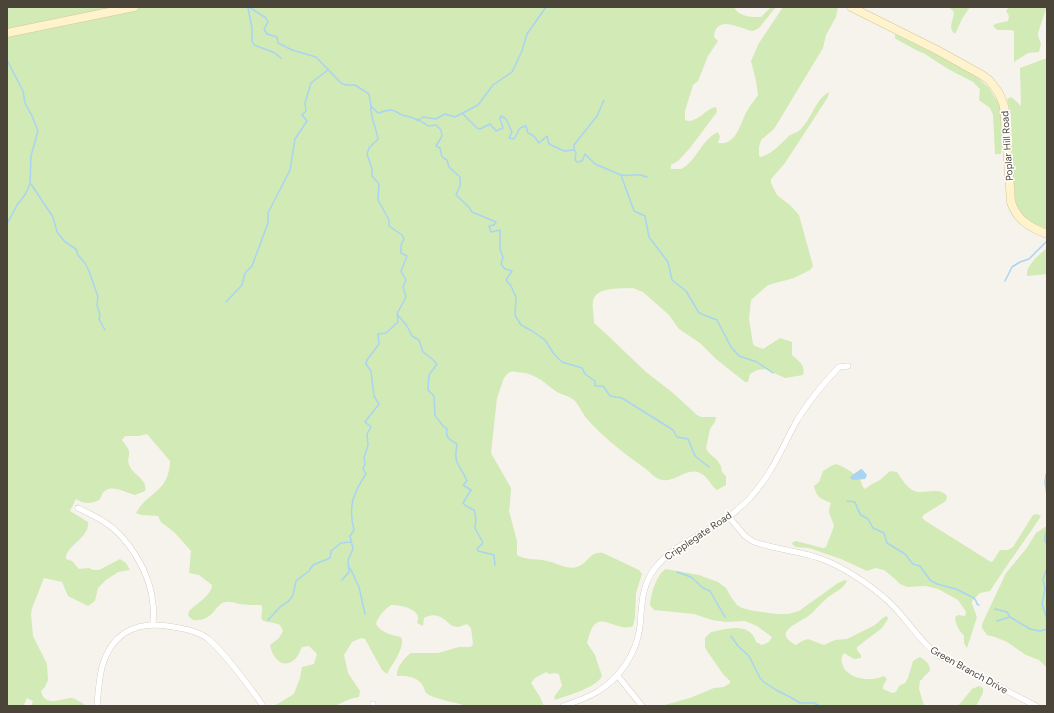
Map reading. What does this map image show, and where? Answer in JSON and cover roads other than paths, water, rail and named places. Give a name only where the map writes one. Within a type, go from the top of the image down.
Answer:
[{"type":"street","points":[[7,33],[134,7]]},
{"type":"street","name":"Poplar Hill Road","points":[[851,7],[937,50],[978,72],[989,80],[999,93],[1004,106],[1011,202],[1013,209],[1025,224],[1032,229],[1047,234]]},
{"type":"street","name":"Cripplegate Road","points":[[564,706],[597,692],[616,675],[628,661],[636,642],[640,626],[642,596],[654,570],[676,548],[729,517],[750,498],[778,458],[795,424],[812,398],[838,367],[848,366]]},
{"type":"street","points":[[78,508],[102,520],[117,532],[135,554],[144,572],[151,592],[153,624]]},
{"type":"street","name":"Green Branch Drive","points":[[729,517],[745,536],[754,542],[819,558],[847,571],[886,599],[900,613],[923,643],[936,654],[1036,706]]},
{"type":"street","points":[[97,706],[102,668],[110,648],[127,632],[141,626],[153,624],[194,631],[208,638],[228,660],[263,706]]},
{"type":"street","points":[[616,675],[642,706]]},
{"type":"water","points":[[861,469],[867,475],[865,479],[853,480],[850,478],[851,476]]},
{"type":"waterway","points":[[249,7],[266,18],[268,22],[264,29],[267,34],[277,37],[278,43],[292,50],[316,57],[341,83],[346,85],[355,85],[369,94],[371,106],[378,113],[392,110],[402,115],[420,120],[428,126],[436,125],[441,130],[442,136],[436,146],[440,148],[442,157],[447,160],[449,167],[460,177],[460,186],[456,195],[472,212],[496,222],[494,225],[489,226],[491,232],[500,230],[500,249],[503,257],[501,264],[505,269],[512,271],[506,280],[511,286],[516,297],[515,315],[521,325],[545,340],[554,354],[562,362],[582,368],[585,374],[595,381],[595,386],[603,386],[610,396],[622,398],[673,430],[677,437],[688,439],[695,456],[709,467]]},
{"type":"waterway","points":[[417,121],[423,117],[436,119],[445,114],[455,117],[478,105],[493,85],[512,72],[522,51],[527,34],[546,7]]},
{"type":"waterway","points":[[248,8],[252,28],[252,41],[254,45],[275,53],[281,58]]},
{"type":"waterway","points":[[7,60],[23,91],[25,103],[38,131],[31,156],[30,184],[7,224]]},
{"type":"waterway","points":[[226,302],[242,285],[245,273],[252,266],[268,223],[268,213],[290,170],[295,139],[307,121],[302,115],[306,111],[305,103],[311,83],[328,70]]},
{"type":"waterway","points":[[604,100],[597,116],[574,145],[574,150],[576,152],[575,160],[577,162],[582,161],[585,154],[595,164],[621,175],[639,175],[647,177]]},
{"type":"waterway","points":[[342,580],[349,572],[348,560],[353,549],[350,536],[354,530],[352,522],[353,500],[366,474],[363,469],[365,464],[364,458],[368,445],[367,434],[371,427],[365,422],[379,404],[374,396],[371,371],[366,364],[367,360],[379,344],[378,334],[386,333],[398,322],[397,314],[406,297],[403,287],[406,280],[401,271],[407,256],[401,253],[401,245],[404,239],[402,235],[389,226],[389,220],[378,200],[379,184],[372,176],[372,169],[367,154],[369,148],[378,139],[371,114],[371,106]]},
{"type":"waterway","points":[[463,114],[477,128],[480,129],[490,124],[496,131],[503,128],[500,118],[501,116],[506,119],[512,132],[509,138],[514,139],[520,128],[526,126],[528,133],[534,136],[539,143],[547,136],[549,144],[564,151],[574,150]]},
{"type":"waterway","points":[[621,175],[634,211],[645,216],[649,237],[668,262],[672,280],[686,291],[699,313],[717,320],[731,347],[739,356],[757,362],[773,373]]},
{"type":"waterway","points":[[31,184],[53,217],[57,232],[65,242],[76,249],[78,255],[85,263],[98,297],[97,305],[100,315],[99,319],[105,330]]},
{"type":"waterway","points":[[1005,281],[1012,267],[1029,259],[1047,241]]},
{"type":"waterway","points":[[397,314],[407,326],[412,336],[419,340],[423,352],[437,364],[429,375],[428,390],[434,396],[435,416],[447,429],[447,435],[449,438],[457,444],[457,461],[467,481],[463,485],[471,490],[463,503],[474,510],[476,519],[475,528],[483,543],[477,549],[478,551],[494,555],[495,565]]},
{"type":"waterway","points":[[1046,474],[1045,482],[1047,495]]},
{"type":"waterway","points":[[847,501],[855,502],[861,515],[868,519],[873,528],[884,533],[887,543],[905,554],[913,564],[920,566],[930,580],[937,584],[956,589],[974,598],[979,605]]},
{"type":"waterway","points":[[1047,530],[1045,536],[1047,544]]},
{"type":"waterway","points":[[268,620],[281,606],[289,601],[293,595],[296,581],[309,571],[313,565],[330,558],[331,551],[341,543],[351,542]]},
{"type":"waterway","points":[[350,568],[359,587],[365,614]]},
{"type":"waterway","points":[[1047,568],[1043,579],[1045,589],[1042,604],[1047,619]]},
{"type":"waterway","points":[[677,572],[691,577],[703,588],[710,591],[725,617]]},
{"type":"waterway","points":[[995,609],[1007,612],[1010,617],[1030,629],[1040,631],[1047,629]]},
{"type":"waterway","points":[[997,621],[1010,617]]},
{"type":"waterway","points":[[731,636],[738,646],[749,656],[760,678],[764,682],[800,703],[814,703],[820,706]]}]
